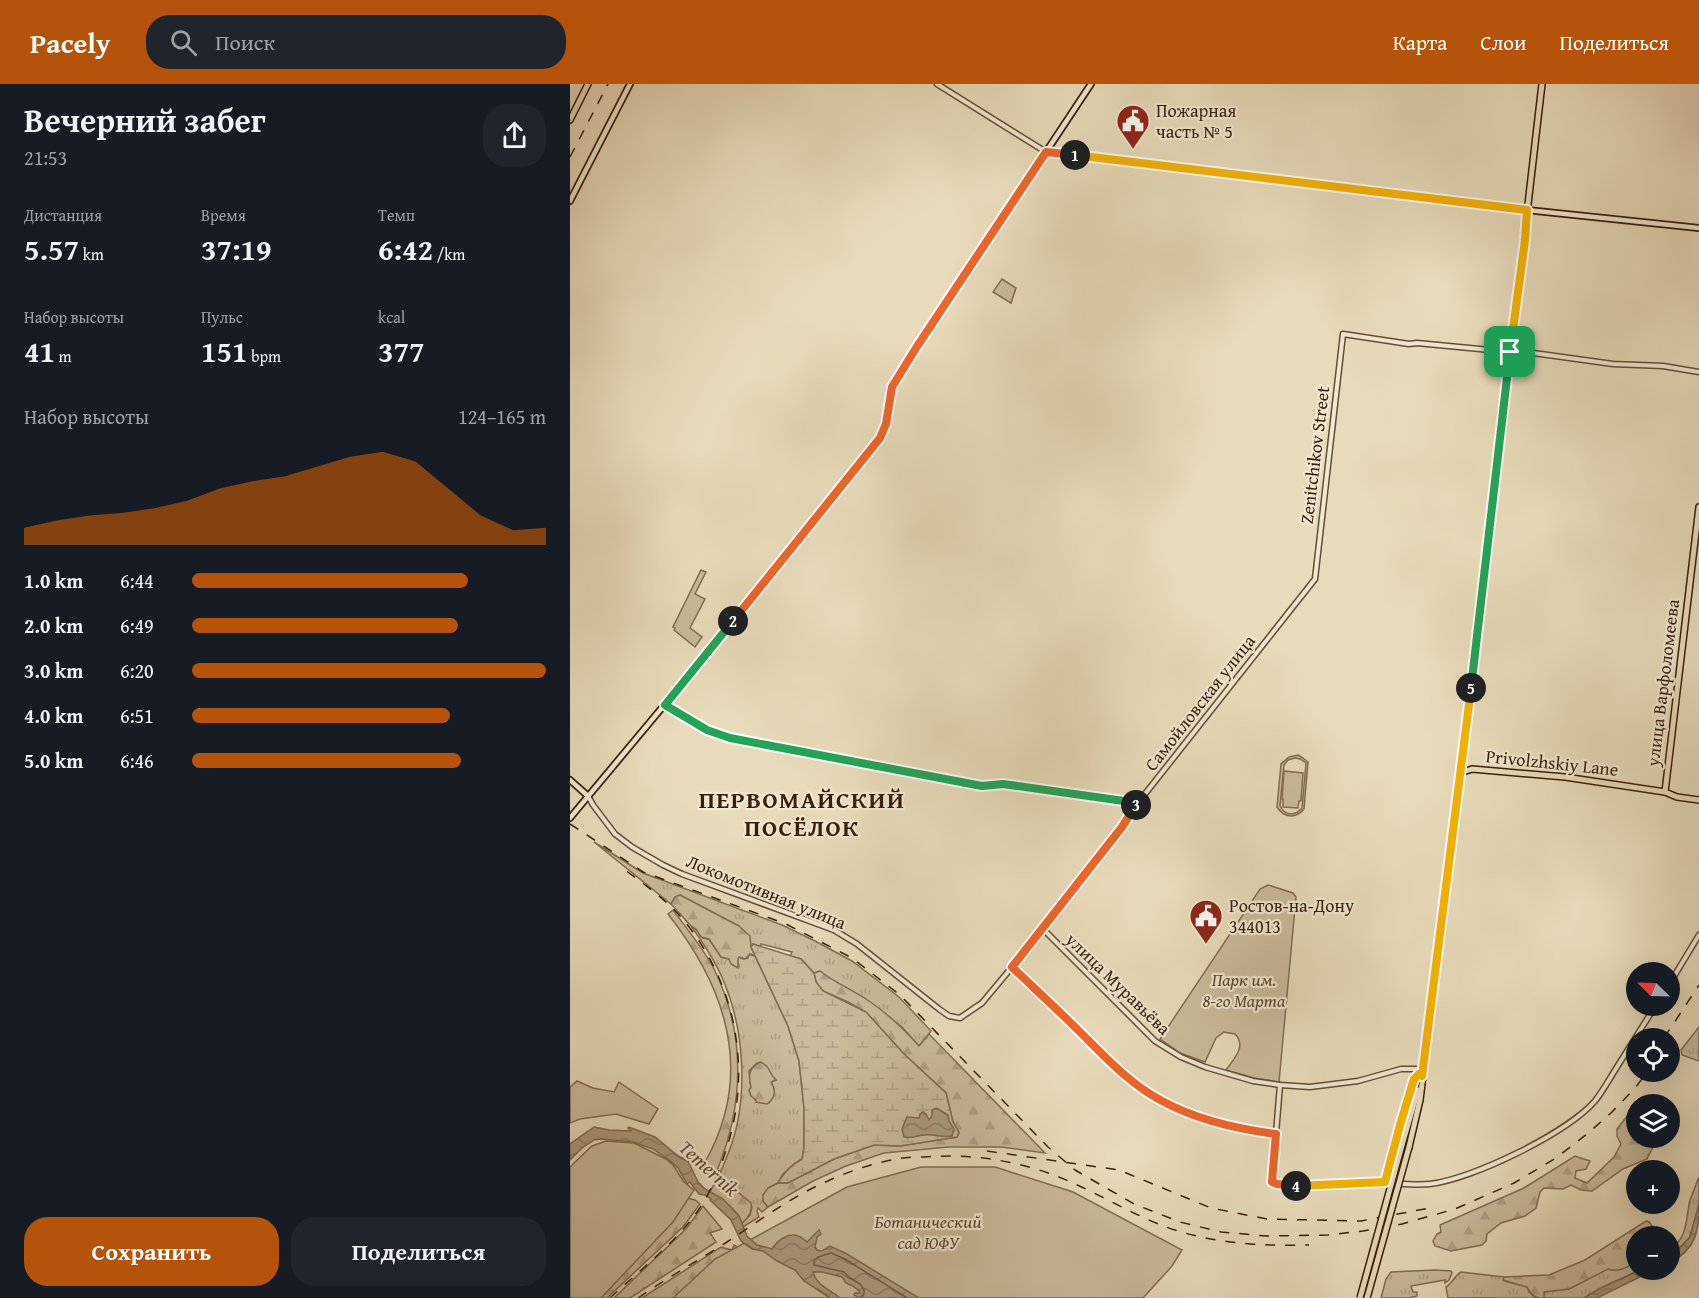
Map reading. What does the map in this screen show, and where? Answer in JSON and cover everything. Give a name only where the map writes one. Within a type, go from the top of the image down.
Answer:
[{"type":"main road","points":[[570,120],[588,84]]},
{"type":"main road","points":[[570,201],[630,84]]},
{"type":"main road","points":[[570,818],[665,705],[880,438],[886,424],[892,387],[921,339],[1091,84]]},
{"type":"main road","points":[[1367,1298],[1423,1073],[1480,620],[1542,84]]},
{"type":"main road","points":[[1527,210],[1699,228]]},
{"type":"main road","name":"улица Варфоломеева","points":[[1665,792],[1699,507]]},
{"type":"main road","name":"Privolzhskiy Lane","points":[[1462,756],[1472,769]]},
{"type":"main road","name":"Privolzhskiy Lane","points":[[1459,776],[1472,769],[1565,777],[1665,792],[1677,797],[1699,800]]},
{"type":"main road","points":[[570,780],[588,796]]},
{"type":"main road","points":[[1360,1298],[1406,1146]]},
{"type":"street","points":[[937,84],[1046,152],[1527,210]]},
{"type":"street","name":"Zenitchikov Street","points":[[1315,579],[1343,334],[1409,344],[1510,352]]},
{"type":"street","points":[[1510,352],[1526,352],[1614,364],[1663,366],[1699,372]]},
{"type":"street","name":"Самойловская улица","points":[[939,1009],[954,1018],[960,1018],[982,1004],[1315,579]]},
{"type":"street","points":[[665,705],[714,733],[779,749],[982,786],[1003,784],[1138,803]]},
{"type":"street","name":"Локомотивная улица","points":[[588,796],[615,834],[632,847],[682,874],[834,930],[857,944],[939,1009]]},
{"type":"street","name":"улица Муравьёва","points":[[1042,928],[1155,1041],[1180,1057],[1205,1067],[1280,1085],[1310,1087],[1358,1081],[1401,1069],[1423,1073]]},
{"type":"street","points":[[1680,966],[1699,935]]},
{"type":"street","points":[[1012,967],[1109,1061],[1141,1088],[1161,1101],[1193,1115],[1252,1131],[1276,1134]]},
{"type":"street","points":[[1280,1085],[1272,1182],[1303,1187],[1385,1182],[1414,1184],[1444,1182],[1506,1159],[1584,1112],[1597,1098],[1649,1016]]},
{"type":"street","points":[[1385,1182],[1414,1079],[1423,1073]]},
{"type":"green space","points":[[1002,279],[1016,288],[1011,303],[993,292]]},
{"type":"green space","points":[[701,570],[706,572],[695,594],[705,599],[690,628],[702,637],[695,647],[673,627]]},
{"type":"green space","points":[[1298,755],[1308,762],[1304,809],[1294,816],[1283,813],[1277,807],[1281,764],[1289,757]],"holes":[[[1300,759],[1306,763],[1302,808],[1290,814],[1280,806],[1284,765],[1288,760]]]},
{"type":"green space","points":[[1284,771],[1303,773],[1301,801],[1299,801],[1298,808],[1283,807]]},
{"type":"green space","points":[[594,842],[643,873],[782,925],[852,961],[899,997],[931,1031],[919,1046],[902,1027],[820,971],[814,973],[801,959],[790,956],[792,952],[761,944],[761,947],[753,944],[751,947],[739,926],[680,895],[675,897],[671,904]]},
{"type":"green space","name":"Парк им. 8-го Марта","points":[[1268,885],[1293,893],[1296,897],[1279,1082],[1226,1070],[1240,1048],[1235,1034],[1224,1032],[1216,1038],[1205,1062],[1180,1053],[1160,1039],[1260,889]]},
{"type":"green space","points":[[680,895],[739,926],[750,936],[755,956],[750,954],[745,959],[739,957],[738,968],[731,964],[729,959],[721,957],[709,939],[701,937],[671,904],[675,897]]},
{"type":"green space","points":[[673,910],[713,967],[732,1018],[738,1070],[736,1096],[732,1122],[716,1173],[704,1164],[720,1131],[728,1098],[731,1066],[727,1034],[719,1003],[706,972],[668,914]]},
{"type":"green space","points":[[691,926],[703,938],[709,939],[721,957],[739,966],[737,959],[739,957],[748,958],[749,954],[755,956],[788,1026],[799,1061],[804,1108],[802,1159],[783,1174],[778,1183],[768,1188],[763,1201],[768,1207],[762,1212],[758,1208],[759,1217],[743,1227],[742,1223],[750,1215],[752,1207],[733,1188],[717,1179],[735,1134],[739,1113],[742,1090],[740,1045],[731,1002],[724,982]],"holes":[[[757,1063],[776,1080],[771,1082],[772,1098],[769,1103],[756,1102],[749,1071]]]},
{"type":"green space","points":[[753,944],[801,959],[814,973],[816,982],[823,991],[866,1012],[904,1054],[946,1093],[953,1122],[959,1132],[957,1137],[900,1146],[874,1145],[834,1159],[788,1183],[778,1183],[788,1169],[802,1159],[804,1108],[799,1061],[788,1026],[751,947]]},
{"type":"green space","points":[[820,971],[876,1006],[896,1022],[919,1046],[929,1034],[1045,1153],[1001,1147],[949,1147],[884,1153],[846,1166],[813,1181],[768,1207],[763,1201],[763,1195],[768,1188],[778,1183],[788,1183],[834,1159],[874,1145],[900,1146],[957,1137],[959,1133],[953,1122],[946,1093],[904,1054],[866,1012],[823,991],[816,982],[814,973]]},
{"type":"green space","points":[[1699,1027],[1699,1061],[1682,1055],[1681,1050]]},
{"type":"green space","points":[[760,1062],[766,1066],[776,1080],[771,1082],[774,1094],[767,1104],[756,1102],[749,1090],[751,1087],[750,1072]]},
{"type":"green space","points":[[577,1081],[593,1088],[614,1092],[619,1082],[658,1109],[649,1124],[616,1114],[580,1119],[570,1123],[570,1087]]},
{"type":"green space","points":[[1626,1118],[1626,1148],[1652,1148],[1647,1159],[1626,1160],[1626,1168],[1592,1191],[1581,1190],[1571,1185],[1563,1189],[1544,1188],[1540,1192],[1536,1208],[1525,1216],[1501,1223],[1487,1234],[1486,1241],[1482,1245],[1451,1251],[1435,1246],[1433,1241],[1441,1232],[1440,1225],[1524,1188],[1575,1156],[1590,1161],[1586,1169],[1576,1171],[1575,1178],[1587,1183],[1614,1157],[1621,1144],[1617,1136],[1617,1129]]},
{"type":"green space","points":[[606,1141],[634,1143],[666,1159],[673,1165],[684,1182],[694,1190],[673,1222],[601,1298],[570,1298],[570,1167],[592,1146]]},
{"type":"green space","name":"Ботанический сад ЮФУ","points":[[921,1167],[995,1167],[1073,1192],[1182,1250],[1172,1266],[1143,1298],[673,1298],[715,1259],[847,1187]]},
{"type":"green space","points":[[1699,1177],[1699,1204],[1690,1237],[1680,1248],[1680,1240],[1690,1200]]},
{"type":"green space","points":[[717,1179],[733,1188],[751,1203],[750,1214],[742,1223],[733,1209],[710,1192]]},
{"type":"green space","points":[[687,1198],[700,1204],[683,1227],[607,1298],[595,1298]]},
{"type":"green space","points":[[703,1206],[722,1229],[710,1233],[716,1242],[630,1298],[614,1298],[686,1229]]},
{"type":"green space","points":[[1646,1221],[1652,1226],[1638,1226]]},
{"type":"green space","points":[[1626,1234],[1626,1267],[1619,1270],[1608,1269],[1569,1289],[1544,1292],[1544,1298],[1534,1296],[1527,1287],[1503,1280],[1504,1277],[1549,1275],[1585,1260]]},
{"type":"green space","points":[[734,1245],[824,1298],[642,1298],[721,1247],[732,1250]]},
{"type":"green space","points":[[1626,1266],[1626,1276],[1584,1298],[1544,1298],[1544,1292],[1569,1289],[1608,1268],[1618,1270]]},
{"type":"green space","points":[[1435,1270],[1452,1273],[1445,1283],[1445,1280],[1411,1286],[1413,1292],[1417,1292],[1417,1296],[1381,1298],[1386,1279],[1391,1272]]},
{"type":"green space","points":[[1461,1272],[1504,1277],[1504,1281],[1527,1287],[1536,1298],[1448,1298],[1446,1287]]},
{"type":"water","points":[[936,1108],[948,1115],[954,1129],[952,1136],[904,1137],[902,1129],[907,1117],[919,1118],[923,1112],[929,1120],[932,1110]]},
{"type":"water","points":[[594,1127],[631,1131],[629,1127],[655,1137],[678,1156],[688,1161],[698,1182],[705,1189],[723,1199],[739,1216],[747,1236],[757,1245],[772,1249],[780,1240],[790,1235],[799,1236],[807,1242],[819,1230],[821,1234],[817,1237],[815,1247],[817,1250],[822,1251],[830,1246],[847,1254],[919,1298],[859,1298],[854,1295],[860,1293],[859,1291],[846,1283],[842,1277],[813,1272],[820,1284],[840,1298],[830,1298],[804,1281],[795,1270],[763,1251],[752,1249],[741,1241],[731,1220],[711,1199],[699,1194],[690,1182],[687,1184],[678,1168],[653,1149],[633,1142],[601,1139],[594,1140],[582,1148],[570,1160],[570,1144]]},
{"type":"water","points":[[1699,1204],[1697,1231],[1691,1245],[1680,1256],[1680,1248],[1690,1237]]},
{"type":"water","points":[[1626,1276],[1626,1280],[1634,1280],[1597,1298],[1584,1298]]},
{"type":"railway","points":[[570,157],[608,84]]},
{"type":"railway","points":[[570,824],[643,872],[786,924],[852,958],[900,995],[1048,1147],[1075,1170],[1134,1204],[1180,1222],[1221,1232],[1266,1236],[1328,1235],[1402,1224],[1455,1209],[1514,1183],[1556,1158],[1611,1113],[1640,1082]]},
{"type":"railway","points":[[610,1298],[667,1247],[702,1205],[726,1150],[734,1120],[738,1089],[738,1058],[734,1027],[715,968],[699,941],[680,916],[659,896],[621,867]]},
{"type":"railway","points":[[1671,1028],[1699,985]]},
{"type":"railway","points":[[987,1151],[1119,1170],[1211,1208],[1267,1219],[1361,1221],[1435,1207]]},
{"type":"railway","points":[[638,1298],[776,1209],[815,1187],[853,1171],[907,1157],[963,1156],[1020,1165],[1057,1176],[1178,1231],[1210,1239],[1243,1243],[1309,1245]]},
{"type":"place","name":"Пожарная часть № 5","points":[[1133,150]]},
{"type":"place","name":"Ростов-на-Дону 344013","points":[[1206,945]]},
{"type":"district","name":"ПЕРВОМАЙСКИЙ ПОСЁЛОК","points":[[802,814]]},
{"type":"route","points":[[1046,152],[1527,210],[1510,352],[1423,1074],[1422,1076],[1419,1074],[1414,1079],[1385,1182],[1303,1187],[1272,1182],[1276,1134],[1218,1123],[1161,1101],[1128,1078],[1109,1061],[1012,967],[1122,827],[1138,803],[1003,784],[982,786],[779,749],[730,738],[707,730],[665,705],[880,438],[886,424],[892,387],[1046,152]]},
{"type":"water label","name":"Temernik","points":[[709,1168]]}]
